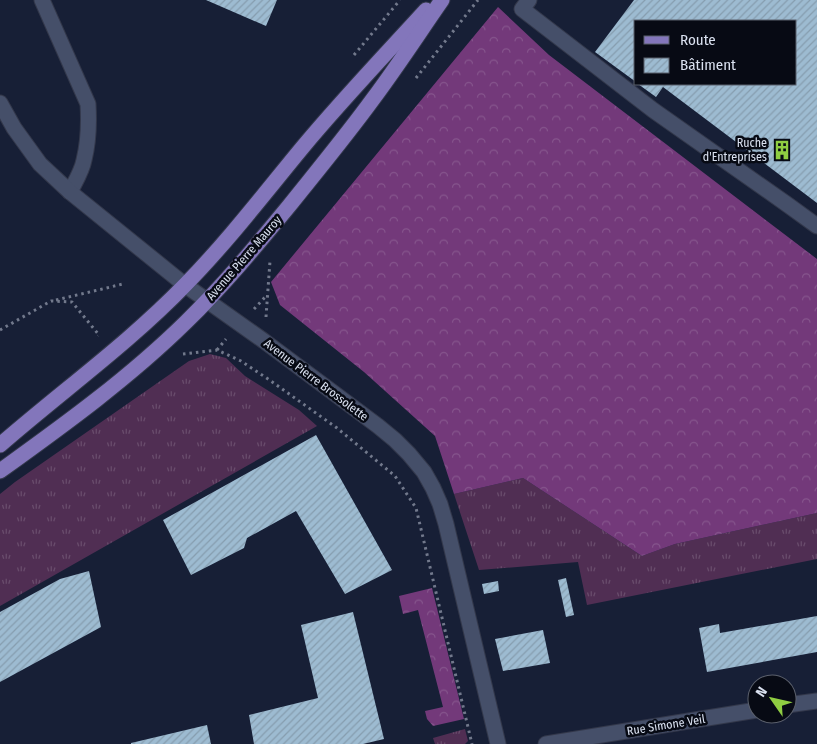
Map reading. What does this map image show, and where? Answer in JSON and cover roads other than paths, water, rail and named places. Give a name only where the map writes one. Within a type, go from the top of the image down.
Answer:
[{"type":"main road","name":"Avenue Pierre Mauroy","points":[[0,445],[136,332],[186,285],[219,249],[302,147],[435,0]]},
{"type":"main road","name":"Avenue Pierre Mauroy","points":[[0,471],[130,372],[207,301],[257,246],[340,143],[374,98],[442,0]]},
{"type":"street","points":[[42,0],[88,104],[89,117],[84,160],[70,192]]},
{"type":"street","points":[[528,0],[522,9],[653,110],[817,226]]},
{"type":"street","name":"Avenue Pierre Brossolette","points":[[0,103],[14,128],[40,164],[70,192],[207,301],[378,426],[409,454],[424,472],[440,504],[446,524],[498,744]]},
{"type":"street","points":[[797,704],[817,701]]},
{"type":"street","name":"Rue Simone Veil","points":[[546,744],[747,712]]},
{"type":"place","name":"Ruche d'Entreprises","points":[[782,150]]}]
